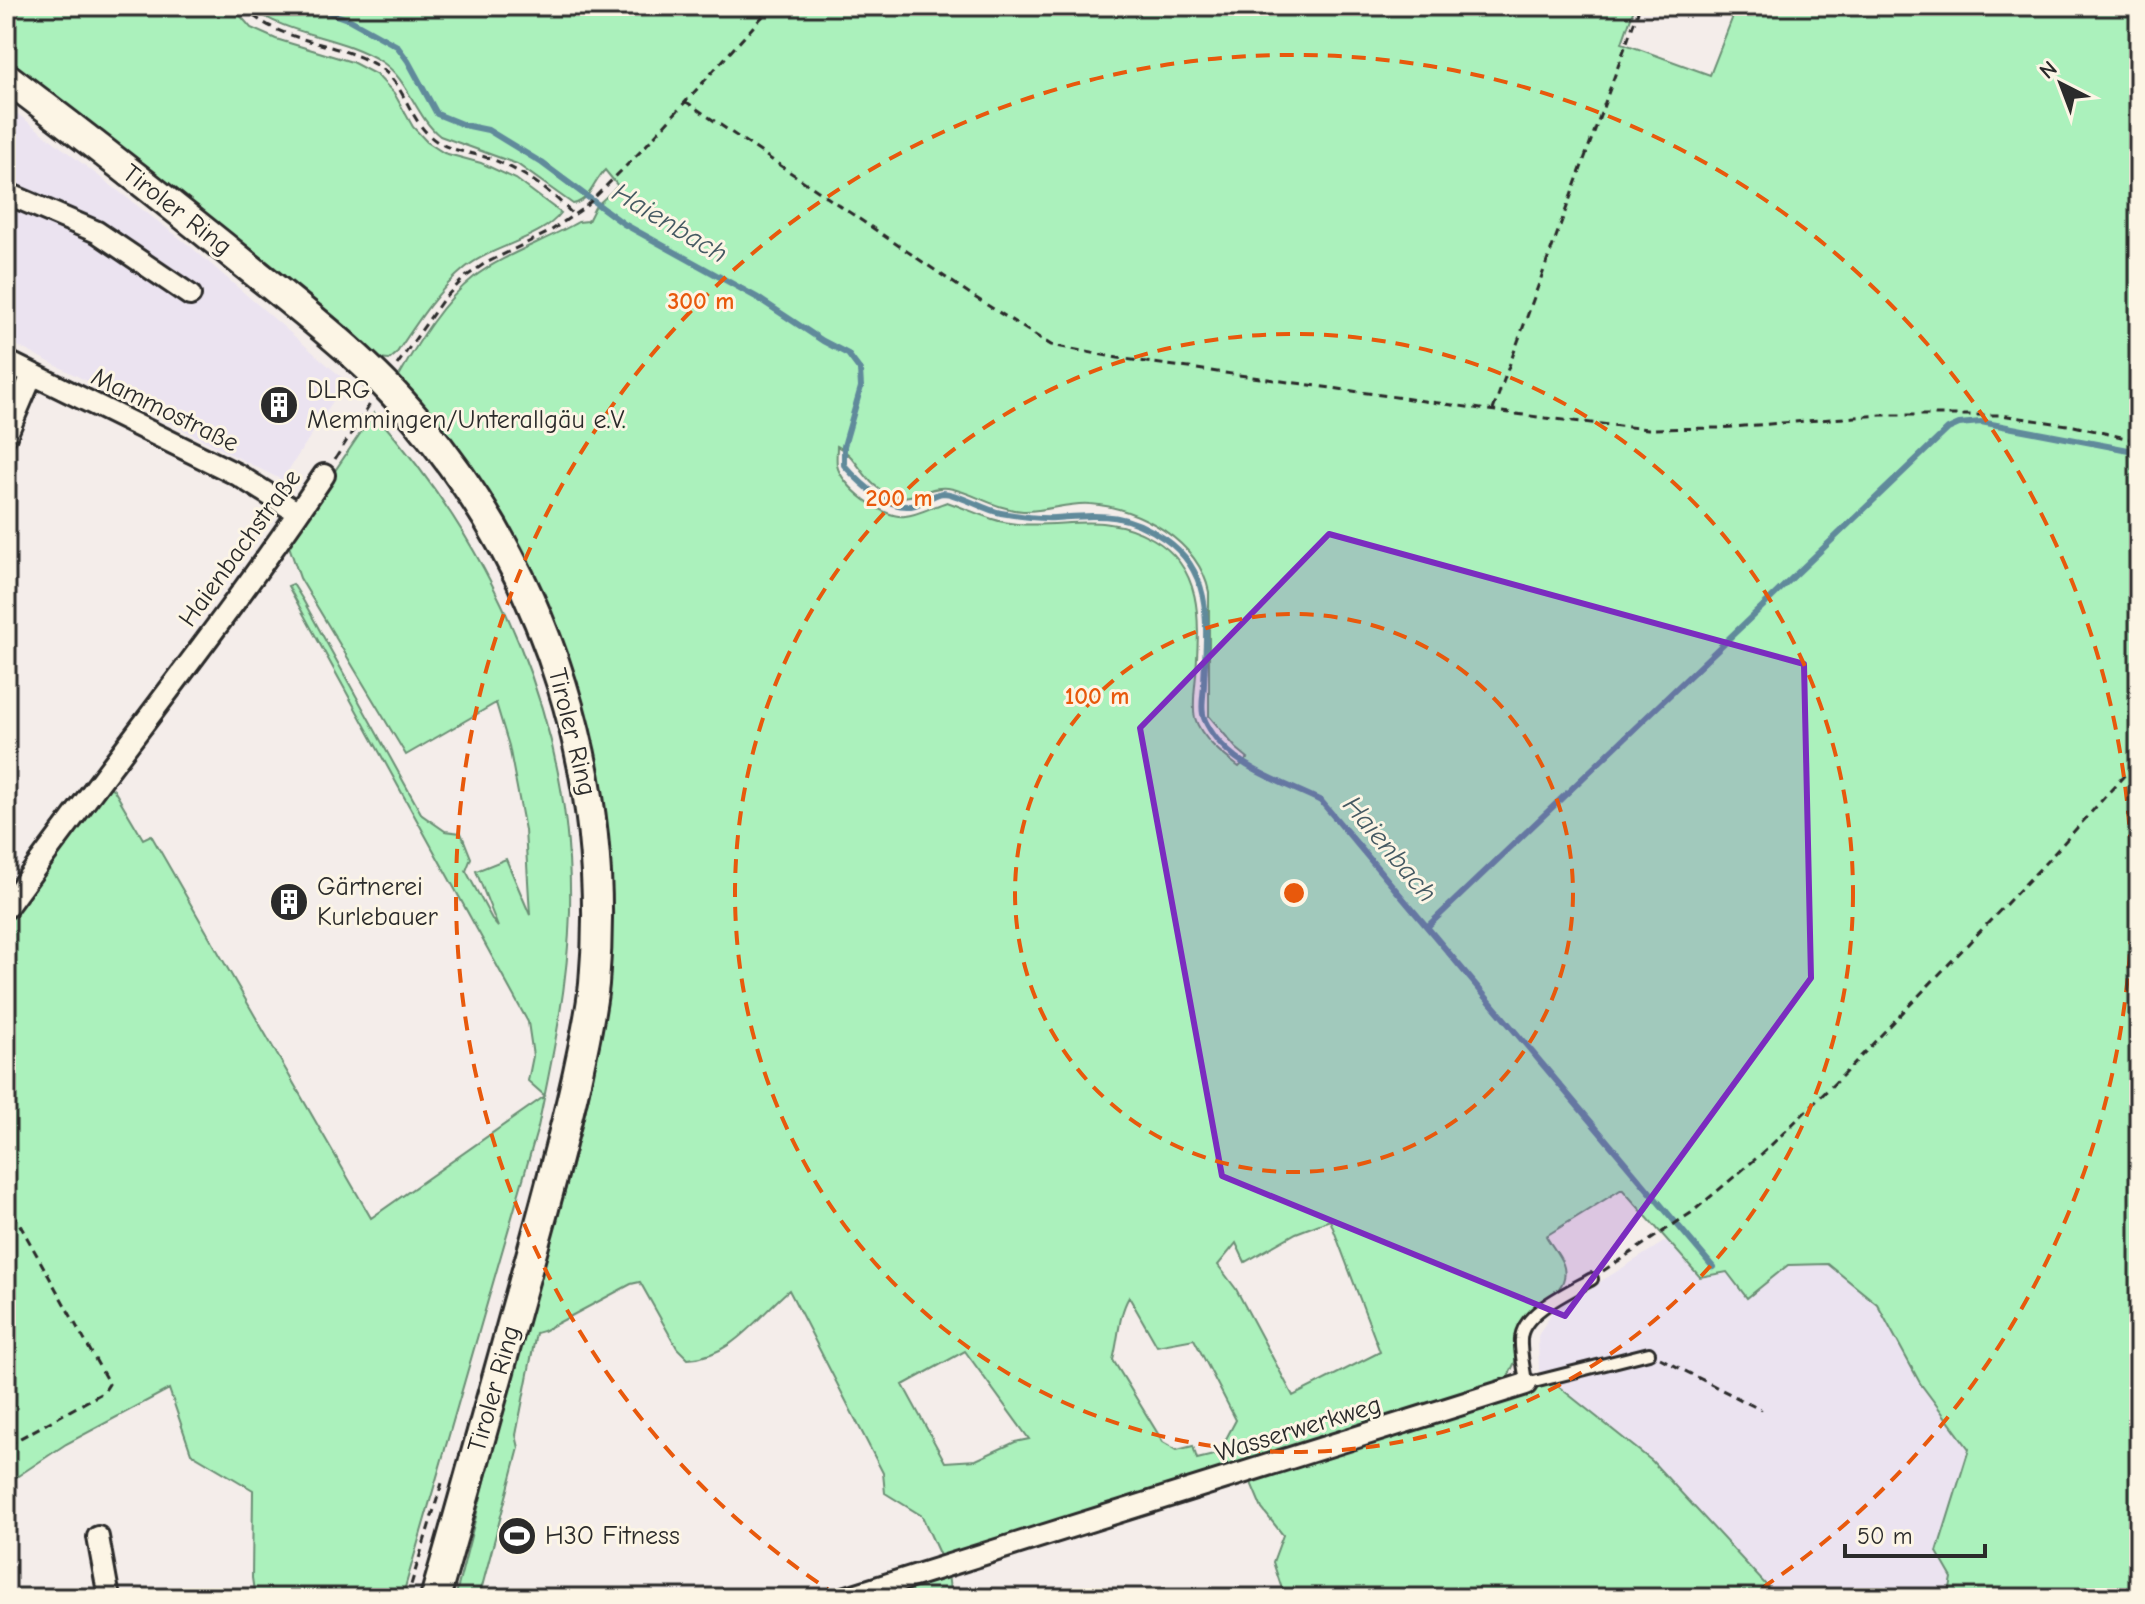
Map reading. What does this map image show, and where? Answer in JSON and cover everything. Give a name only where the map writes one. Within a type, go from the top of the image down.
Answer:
[{"type":"main road","name":"Tiroler Ring","points":[[6,77],[280,292],[378,398],[416,419],[453,466],[506,551],[526,590],[569,700],[589,801],[597,865],[593,988],[566,1129],[435,1598]]},
{"type":"street","points":[[6,193],[97,232],[190,295]]},
{"type":"street","name":"Mammostraße","points":[[6,361],[238,475],[298,513]]},
{"type":"street","points":[[6,436],[32,375]]},
{"type":"street","name":"Haienbachstraße","points":[[6,908],[174,685],[324,475]]},
{"type":"street","name":"Wasserwerkweg","points":[[844,1598],[1526,1384]]},
{"type":"street","points":[[98,1537],[109,1598]]},
{"type":"lane","points":[[1526,1384],[1521,1339],[1526,1324],[1535,1314],[1592,1279]]},
{"type":"lane","name":"Wasserwerkweg","points":[[1526,1384],[1649,1353]]},
{"type":"path","points":[[243,6],[264,25],[357,56],[377,66],[391,76],[431,137],[448,147],[495,161],[519,173],[562,203],[574,216]]},
{"type":"path","name":"Haienbachstraße","points":[[324,475],[442,301],[464,278],[484,264],[549,232],[585,207],[772,6]]},
{"type":"path","points":[[1493,410],[1640,6]]},
{"type":"path","points":[[685,101],[976,298],[1051,345],[1118,358],[1648,429],[1735,427],[1881,415],[2001,415],[2074,426],[2139,441]]},
{"type":"path","points":[[1592,1279],[1681,1220],[1765,1151],[1843,1075],[2050,858],[2139,759]]},
{"type":"path","points":[[6,1200],[109,1384],[104,1392],[6,1446]]},
{"type":"path","points":[[1649,1353],[1761,1410]]},
{"type":"path","points":[[407,1598],[445,1472]]},
{"type":"highlighted area","points":[[1329,534],[1804,664],[1811,978],[1565,1316],[1222,1176],[1140,728]]},
{"type":"shaded area","points":[[6,105],[190,246],[346,381],[282,480],[6,340]]},
{"type":"shaded area","points":[[1667,1240],[1700,1277],[1727,1272],[1747,1298],[1788,1264],[1828,1264],[1877,1304],[1920,1383],[1969,1449],[1937,1552],[1952,1578],[1948,1598],[1778,1598],[1652,1461],[1539,1371],[1538,1336],[1552,1312]]},
{"type":"green space","points":[[6,6],[232,6],[251,28],[276,39],[352,62],[377,75],[394,93],[413,127],[427,142],[444,153],[481,163],[516,179],[561,213],[529,236],[465,268],[436,297],[396,354],[389,360],[378,359],[263,259],[6,58]]},
{"type":"green space","points":[[249,6],[1635,6],[1622,43],[1710,75],[1737,6],[2139,6],[2139,1598],[1948,1598],[1952,1578],[1937,1552],[1969,1449],[1920,1383],[1877,1304],[1828,1264],[1788,1265],[1747,1298],[1727,1272],[1700,1277],[1622,1189],[1546,1236],[1563,1264],[1563,1282],[1521,1323],[1515,1362],[1506,1381],[941,1558],[922,1516],[885,1493],[883,1473],[789,1290],[731,1343],[718,1351],[688,1359],[677,1348],[640,1282],[631,1284],[536,1333],[516,1435],[519,1448],[479,1598],[455,1598],[590,1090],[607,975],[610,897],[604,818],[591,741],[570,666],[542,592],[506,523],[463,457],[400,383],[399,376],[432,323],[462,287],[497,262],[578,222],[588,221],[595,207],[618,186],[605,170],[588,195],[573,204],[517,164],[440,136],[424,119],[399,78],[382,62],[349,46],[264,16]],"holes":[[[837,446],[852,458],[875,486],[894,496],[948,488],[1023,511],[1090,504],[1128,512],[1164,530],[1193,558],[1209,592],[1209,716],[1248,758],[1239,767],[1207,739],[1195,718],[1198,636],[1195,599],[1182,566],[1170,551],[1153,539],[1119,525],[1086,522],[1008,523],[947,502],[915,514],[896,516],[864,500],[846,482],[837,465]],[[1330,1220],[1380,1352],[1293,1396],[1236,1289],[1218,1265],[1236,1243],[1245,1262],[1296,1233]],[[1129,1297],[1157,1346],[1194,1339],[1236,1420],[1218,1454],[1197,1459],[1193,1446],[1177,1450],[1163,1442],[1113,1360]],[[965,1351],[1029,1439],[976,1460],[945,1462],[903,1385]]]},
{"type":"green space","points":[[374,413],[418,466],[457,523],[491,582],[519,644],[542,708],[558,774],[568,842],[570,911],[563,993],[545,1096],[528,1081],[533,1056],[528,1022],[288,586],[293,584],[303,600],[422,815],[445,831],[461,833],[471,858],[466,871],[493,921],[498,927],[476,871],[506,859],[530,915],[525,830],[509,746],[496,703],[406,755],[300,578],[289,546],[299,524]]},
{"type":"green space","points":[[106,784],[114,790],[143,839],[151,835],[371,1218],[544,1096],[538,1127],[402,1598],[255,1598],[252,1578],[253,1490],[191,1453],[169,1389],[66,1444],[6,1484],[6,923],[33,880]]},
{"type":"green space","points":[[1554,1383],[1652,1461],[1778,1598],[1285,1598],[1273,1562],[1283,1535],[1262,1509],[1249,1478]]},
{"type":"green space","points":[[948,1574],[951,1598],[871,1598]]},
{"type":"waterway","name":"Haienbach","points":[[310,6],[350,20],[397,46],[437,114],[464,125],[488,130],[542,163],[624,224],[758,298],[848,354],[860,370],[861,387],[844,446],[844,465],[885,500],[905,506],[915,505],[943,493],[994,511],[1021,516],[1124,519],[1150,530],[1181,553],[1193,569],[1204,605],[1206,643],[1202,710],[1216,738],[1231,754],[1255,770],[1321,801],[1713,1267]]},
{"type":"waterway","points":[[1427,927],[1948,429],[1959,424],[1981,422],[2139,452]]},
{"type":"place","name":"DLRG Memmingen/Unterallgäu e.V.","points":[[279,405]]},
{"type":"place","name":"Gärtnerei Kurlebauer","points":[[289,902]]},
{"type":"place","name":"H3O Fitness","points":[[517,1536]]}]
